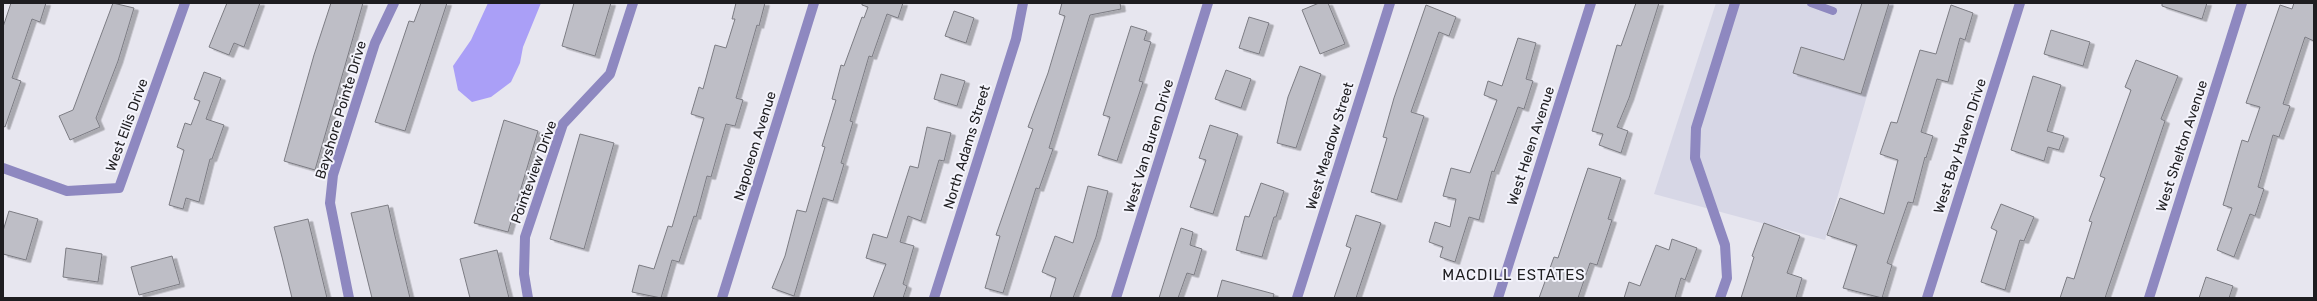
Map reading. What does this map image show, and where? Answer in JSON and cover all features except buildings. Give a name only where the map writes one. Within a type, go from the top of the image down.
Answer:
[{"type":"street","name":"West Ellis Drive","points":[[3,168],[67,191],[119,188],[185,3]]},
{"type":"street","name":"Bayshore Pointe Drive","points":[[349,298],[330,203],[333,175],[375,43],[394,3]]},
{"type":"street","name":"Pointeview Drive","points":[[528,298],[524,274],[525,237],[563,124],[610,74],[633,3]]},
{"type":"street","name":"Napoleon Avenue","points":[[722,298],[814,3]]},
{"type":"street","name":"North Adams Street","points":[[934,298],[1016,39],[1023,3]]},
{"type":"street","name":"West Van Buren Drive","points":[[1116,298],[1208,3]]},
{"type":"street","name":"West Meadow Street","points":[[1297,298],[1390,3]]},
{"type":"street","name":"West Helen Avenue","points":[[1498,298],[1591,3]]},
{"type":"street","points":[[1720,298],[1727,278],[1725,245],[1695,158],[1696,128],[1735,3]]},
{"type":"street","name":"West Bay Haven Drive","points":[[1927,298],[2020,3]]},
{"type":"street","name":"West Shelton Avenue","points":[[2149,298],[2242,3]]},
{"type":"lane","points":[[1811,3],[1833,11]]},
{"type":"shaded area","points":[[488,3],[541,3],[523,47],[520,63],[511,82],[491,97],[472,102],[458,90],[453,66],[471,40]]},
{"type":"shaded area","points":[[1716,3],[1894,3],[1825,240],[1654,194]]},
{"type":"district","name":"MACDILL ESTATES","points":[[1514,275]]}]
